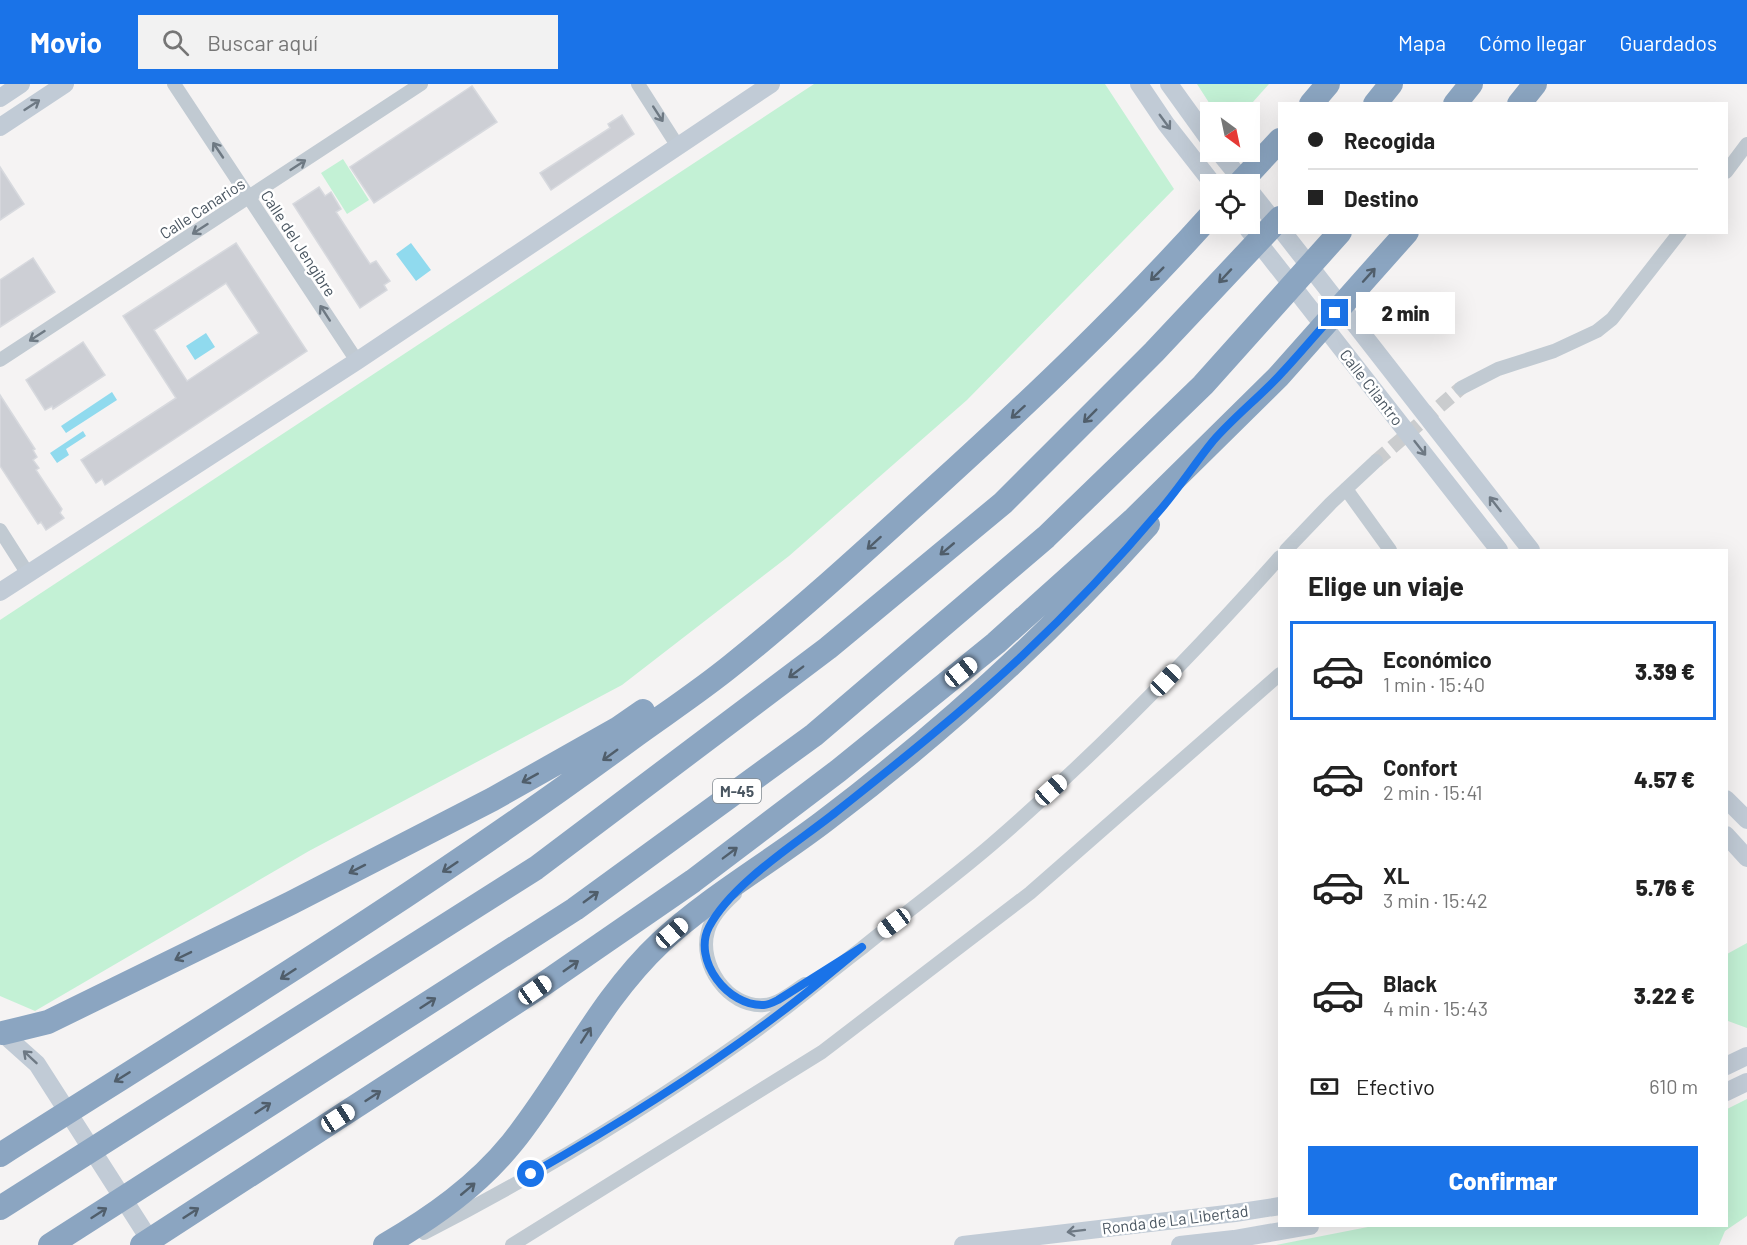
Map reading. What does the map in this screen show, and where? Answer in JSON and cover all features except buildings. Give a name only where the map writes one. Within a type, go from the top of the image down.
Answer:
[{"type":"highway","points":[[1313,102],[1328,84]]},
{"type":"highway","points":[[1378,102],[1391,84]]},
{"type":"highway","points":[[1457,102],[1471,84]]},
{"type":"highway","points":[[1521,102],[1535,84]]},
{"type":"highway","points":[[1248,174],[1278,142]]},
{"type":"highway","points":[[0,1208],[536,868],[828,648],[1003,503],[1154,352],[1278,220]]},
{"type":"highway","points":[[0,1155],[284,976],[545,802],[731,666],[838,576],[1038,394],[1168,263],[1200,227]]},
{"type":"highway","name":"M-45","points":[[50,1245],[575,909],[814,735],[1046,537],[1203,385],[1338,234]]},
{"type":"highway","points":[[142,1245],[535,990],[693,881],[838,771],[996,644],[1133,520],[1278,377],[1405,234]]},
{"type":"highway","points":[[385,1245],[452,1202],[496,1161],[537,1111],[608,1001],[660,943],[683,922],[771,861],[899,763],[1022,656],[1100,578],[1147,525],[1214,440]]},
{"type":"highway","points":[[2,1032],[48,1022],[80,1007],[291,903],[493,799],[617,729],[838,576]]},
{"type":"street","points":[[0,98],[21,84]]},
{"type":"street","points":[[0,127],[65,84]]},
{"type":"street","name":"Calle del Jengibre","points":[[174,84],[357,362]]},
{"type":"street","name":"Calle Canarios","points":[[0,360],[421,84]]},
{"type":"street","points":[[638,84],[677,145]]},
{"type":"street","points":[[0,592],[357,362],[771,84]]},
{"type":"street","points":[[1139,84],[1205,174]]},
{"type":"street","points":[[1169,84],[1200,127]]},
{"type":"street","points":[[1728,169],[1747,144]]},
{"type":"street","points":[[1227,162],[1237,174]]},
{"type":"street","points":[[1260,204],[1278,226]]},
{"type":"street","name":"Calle Cilantro","points":[[1252,234],[1498,549]]},
{"type":"street","name":"Calle Cilantro","points":[[1284,234],[1530,549]]},
{"type":"street","points":[[1461,388],[1498,369],[1554,351],[1597,332],[1612,319],[1678,234]]},
{"type":"street","points":[[1287,549],[1376,461]]},
{"type":"street","points":[[1346,489],[1389,549]]},
{"type":"street","points":[[0,530],[28,574]]},
{"type":"street","points":[[396,1245],[474,1207],[643,1107],[790,1006],[862,947],[926,899],[992,844],[1081,764],[1166,680],[1278,559]]},
{"type":"street","points":[[512,1245],[822,1053],[1030,893],[1278,676]]},
{"type":"street","points":[[1728,801],[1747,820]]},
{"type":"street","points":[[1728,837],[1747,858]]},
{"type":"street","points":[[771,861],[727,902],[708,929],[705,948],[709,966],[719,983],[735,997],[764,1005],[778,1000],[862,947]]},
{"type":"street","points":[[2,1032],[37,1064],[153,1245]]},
{"type":"street","points":[[1728,1065],[1747,1056]]},
{"type":"street","points":[[1728,1091],[1747,1082]]},
{"type":"street","name":"Ronda de La Libertad","points":[[963,1245],[1278,1206]]},
{"type":"street","name":"Ronda de La Libertad","points":[[1180,1245],[1234,1239],[1304,1227]]},
{"type":"green space","points":[[814,84],[1105,84],[1174,189],[967,400],[789,556],[622,685],[309,851],[35,1011],[0,996],[0,620]]},
{"type":"green space","points":[[1197,84],[1269,84],[1253,102],[1209,102]]},
{"type":"green space","points":[[343,159],[369,200],[347,214],[321,173]]},
{"type":"green space","points":[[1747,943],[1747,1028],[1728,1021],[1728,953]]},
{"type":"green space","points":[[1747,1099],[1747,1216],[1725,1231],[1719,1245],[1276,1245],[1368,1227],[1728,1227],[1728,1108]]},
{"type":"water","points":[[411,243],[431,270],[416,281],[396,254]]},
{"type":"water","points":[[206,333],[215,347],[195,360],[186,346]]},
{"type":"water","points":[[112,392],[117,400],[66,433],[61,426]]},
{"type":"water","points":[[83,431],[86,436],[66,449],[69,455],[57,463],[50,453]]},
{"type":"tunnel","points":[[1376,461],[1461,388]]},
{"type":"route","points":[[531,1174],[643,1107],[748,1036],[790,1006],[862,947],[778,1000],[764,1005],[735,997],[719,983],[709,966],[705,948],[708,929],[727,902],[771,861],[899,763],[1022,656],[1100,578],[1163,508],[1214,440],[1278,377],[1335,313]]}]
